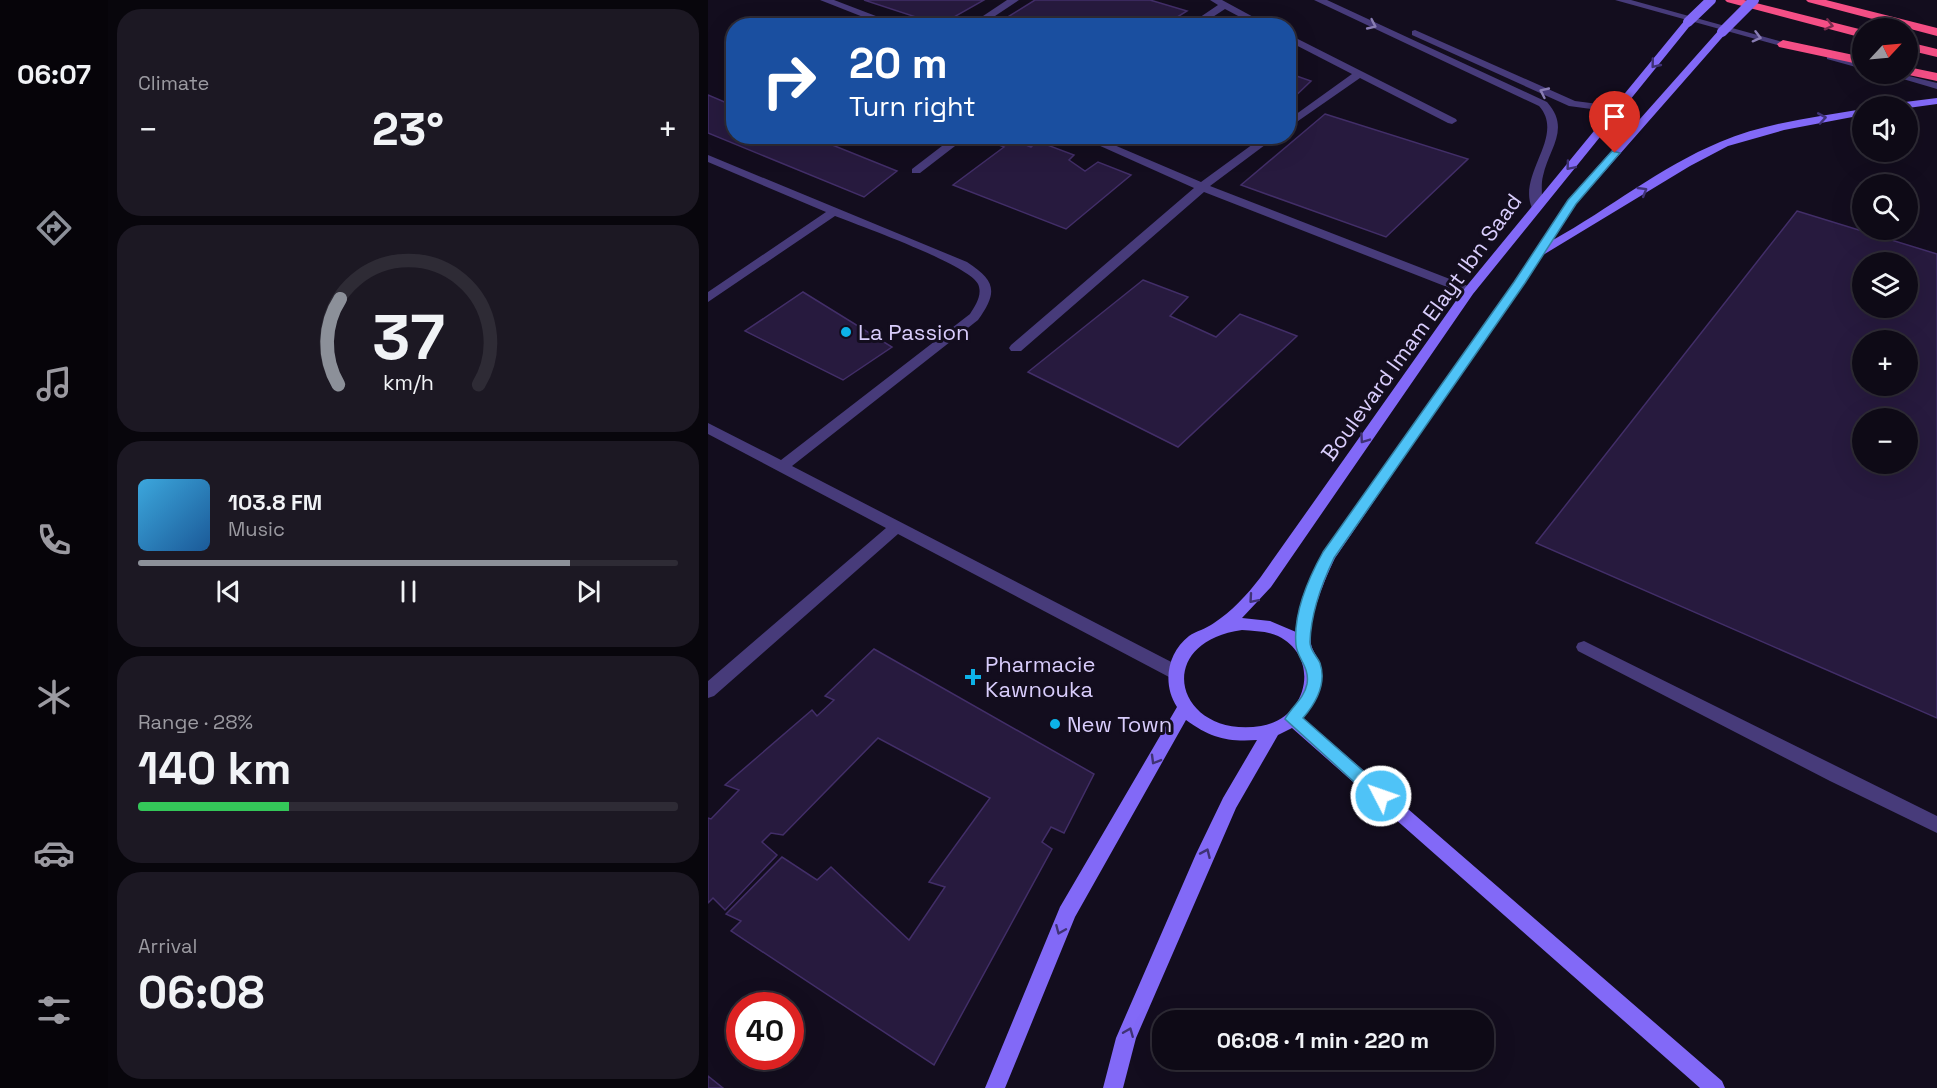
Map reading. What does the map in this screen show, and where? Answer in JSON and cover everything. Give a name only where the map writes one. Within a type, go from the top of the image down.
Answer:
[{"type":"highway","points":[[1731,0],[1852,31]]},
{"type":"highway","points":[[1812,0],[1937,32]]},
{"type":"highway","points":[[1872,15],[1937,25]]},
{"type":"highway","points":[[1783,44],[1852,60]]},
{"type":"highway","points":[[1918,48],[1937,53]]},
{"type":"highway","points":[[1918,73],[1937,77]]},
{"type":"street","points":[[825,0],[875,18]]},
{"type":"street","points":[[986,18],[1014,0]]},
{"type":"street","points":[[1215,0],[1250,18]]},
{"type":"street","points":[[1319,0],[1543,104],[1551,110],[1554,117],[1549,148],[1538,173],[1536,206]]},
{"type":"street","points":[[1343,0],[1573,105],[1606,108],[1621,105]]},
{"type":"street","points":[[1620,0],[1783,44]]},
{"type":"street","name":"Boulevard Imam Elayt Ibn Saad","points":[[1219,628],[1249,604],[1271,576],[1287,548],[1468,291],[1688,22],[1711,0]]},
{"type":"street","points":[[1303,647],[1305,615],[1314,584],[1328,556],[1572,202],[1722,32],[1754,0]]},
{"type":"street","points":[[1205,18],[1225,5]]},
{"type":"street","points":[[1296,42],[1452,121]]},
{"type":"street","points":[[1296,119],[1359,74]]},
{"type":"street","points":[[1918,81],[1937,86]]},
{"type":"street","points":[[1918,103],[1937,101]]},
{"type":"street","points":[[1918,108],[1937,109]]},
{"type":"street","points":[[1538,253],[1590,225],[1708,151],[1750,136],[1815,119],[1852,114]]},
{"type":"street","points":[[916,171],[952,144]]},
{"type":"street","points":[[1102,144],[1202,187],[1468,291]]},
{"type":"street","points":[[1016,348],[1202,187],[1261,144]]},
{"type":"street","points":[[708,158],[963,265],[979,275],[986,285],[987,296],[974,317],[782,466]]},
{"type":"street","points":[[708,298],[833,212]]},
{"type":"street","points":[[708,428],[1175,672]]},
{"type":"street","points":[[708,691],[898,526]]},
{"type":"street","points":[[1242,624],[1265,626],[1286,633],[1303,647],[1313,664],[1314,683],[1308,702],[1293,719],[1272,730],[1247,736],[1223,734],[1200,724],[1184,710],[1176,691],[1175,672],[1184,654],[1199,638],[1219,628],[1242,624]]},
{"type":"street","points":[[1584,647],[1937,825]]},
{"type":"street","points":[[996,1088],[1067,913],[1184,710]]},
{"type":"street","points":[[1293,719],[1715,1088]]},
{"type":"street","points":[[1113,1088],[1126,1038],[1205,854],[1229,803],[1272,730]]},
{"type":"building","points":[[864,0],[984,0],[952,18],[919,18]]},
{"type":"building","points":[[1035,0],[1150,0],[1187,11],[1176,18],[1006,18]]},
{"type":"building","points":[[1296,76],[1311,81],[1296,95]]},
{"type":"building","points":[[708,95],[726,103],[726,140],[708,133]]},
{"type":"building","points":[[1325,114],[1468,159],[1386,237],[1241,185],[1290,144],[1296,144],[1296,139]]},
{"type":"building","points":[[735,144],[830,144],[897,171],[864,197]]},
{"type":"building","points":[[997,144],[1024,144],[1031,147],[1034,144],[1045,144],[1074,155],[1069,160],[1085,171],[1098,162],[1131,175],[1066,229],[953,185],[1004,147]]},
{"type":"building","points":[[1797,211],[1852,228],[1852,240],[1891,240],[1937,254],[1937,718],[1536,543]]},
{"type":"building","points":[[1143,280],[1188,297],[1170,316],[1216,337],[1240,314],[1297,336],[1178,447],[1028,372]]},
{"type":"building","points":[[803,292],[892,347],[843,380],[745,331]]},
{"type":"building","points":[[874,649],[1094,774],[1064,833],[1051,827],[1042,842],[1052,849],[934,1065],[731,931],[741,921],[726,914],[782,857],[817,880],[831,867],[909,940],[945,887],[929,882],[990,798],[878,738],[783,835],[771,833],[762,842],[777,855],[725,910],[713,898],[708,903],[708,818],[711,819],[739,790],[725,785],[812,710],[817,716],[834,700],[825,696]]},
{"type":"building","points":[[708,1076],[723,1088],[708,1088]]},
{"type":"place","name":"La Passion","points":[[846,332]]},
{"type":"place","name":"Pharmacie Kawnouka","points":[[973,677]]},
{"type":"place","name":"New Town","points":[[1055,724]]},
{"type":"route","points":[[1381,796],[1293,719],[1308,702],[1314,683],[1313,664],[1303,647],[1305,615],[1314,584],[1328,556],[1519,283],[1572,202],[1615,153]]}]
